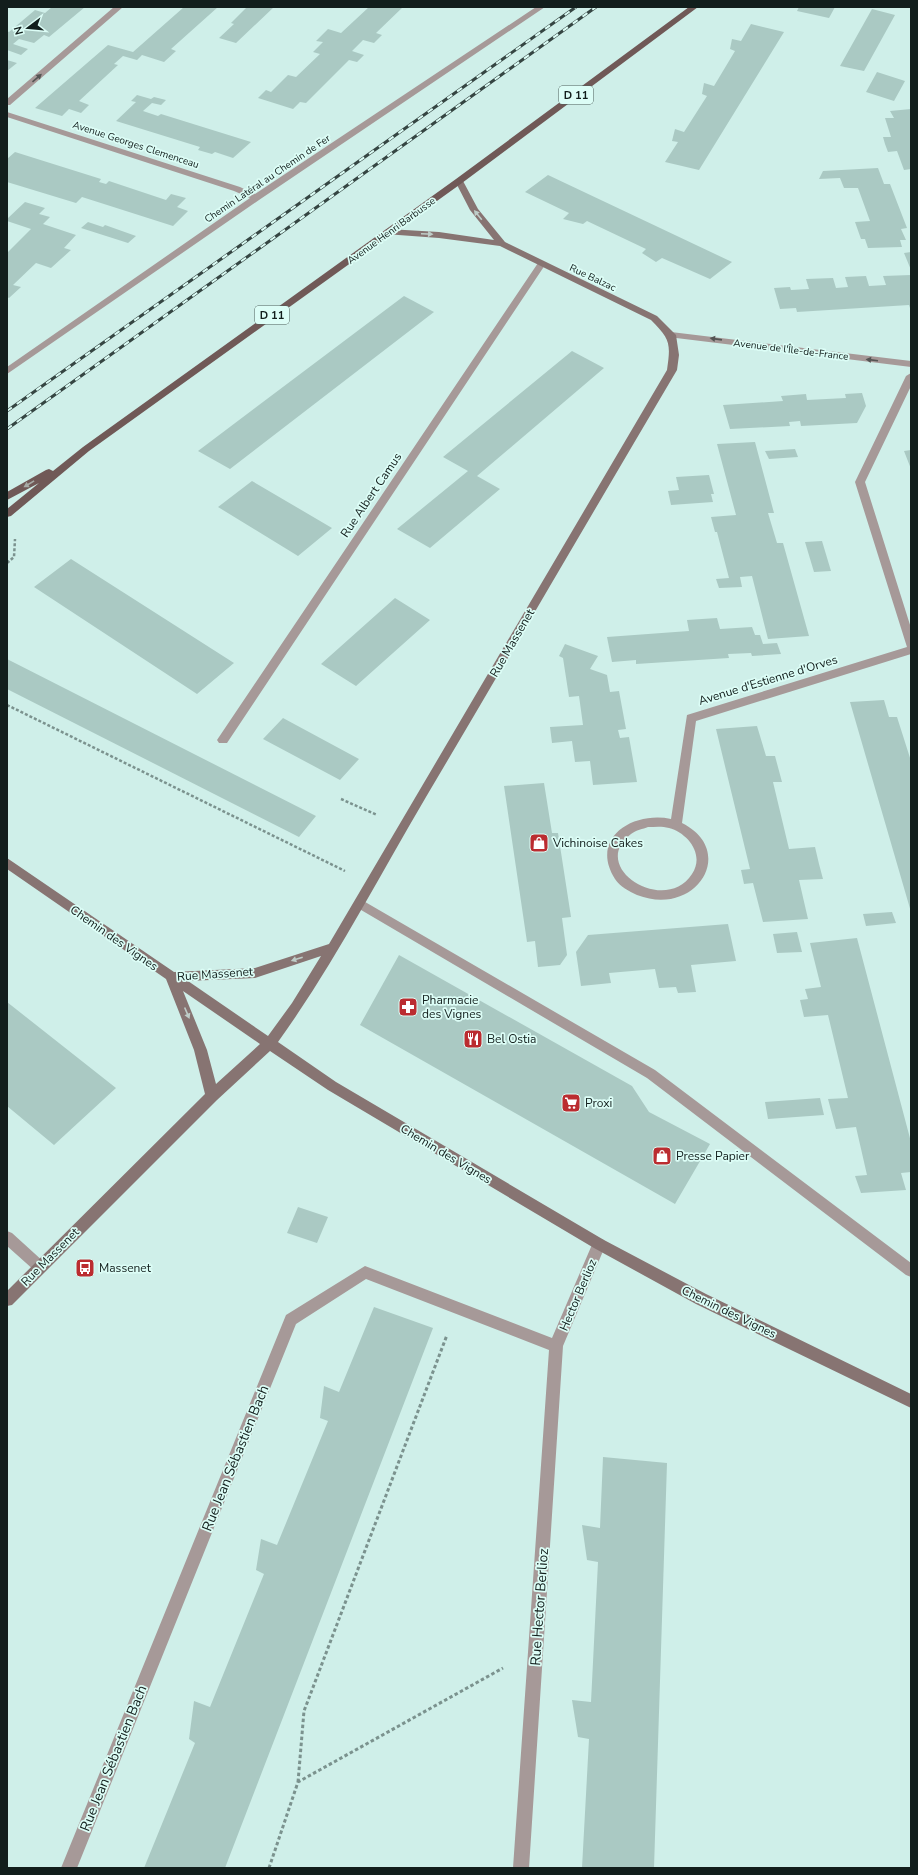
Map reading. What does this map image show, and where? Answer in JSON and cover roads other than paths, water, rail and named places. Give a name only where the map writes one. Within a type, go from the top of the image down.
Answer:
[{"type":"main road","name":"Avenue Henri Barbusse","points":[[7,514],[86,449],[388,232],[694,7]]},
{"type":"main road","name":"Rue Balzac","points":[[458,181],[474,210],[502,244]]},
{"type":"main road","name":"Rue Balzac","points":[[388,232],[439,235],[502,244],[541,265],[654,318],[671,334]]},
{"type":"main road","name":"Rue Massenet","points":[[7,1300],[212,1096],[270,1043],[296,1007],[360,904],[403,826],[672,370],[674,355],[671,334]]},
{"type":"main road","name":"Avenue Henri Barbusse","points":[[7,497],[86,449]]},
{"type":"main road","name":"Chemin des Vignes","points":[[7,863],[171,977],[332,1086],[599,1244],[701,1299],[911,1401]]},
{"type":"main road","name":"Rue Massenet","points":[[212,1096],[208,1073],[196,1034],[171,977],[255,973],[334,947]]},
{"type":"street","points":[[7,103],[119,7]]},
{"type":"street","name":"Chemin Latéral au Chemin de Fer","points":[[7,371],[256,198],[541,7]]},
{"type":"street","name":"Avenue Georges Clemenceau","points":[[7,114],[237,189],[256,198]]},
{"type":"street","name":"Rue Albert Camus","points":[[222,740],[541,265]]},
{"type":"street","name":"Avenue de l'Île-de-France","points":[[671,334],[911,364]]},
{"type":"street","points":[[911,376],[860,482],[911,645]]},
{"type":"street","name":"Avenue d'Estienne d'Orves","points":[[676,826],[691,718],[911,650]]},
{"type":"street","points":[[647,822],[662,822],[676,826],[689,833],[698,844],[703,856],[702,868],[696,880],[686,889],[672,894],[657,896],[641,892],[628,885],[618,876],[612,864],[612,852],[615,842],[623,832],[634,825],[647,822]]},
{"type":"street","points":[[360,904],[651,1074],[911,1271]]},
{"type":"street","points":[[7,1237],[40,1267]]},
{"type":"street","name":"Hector Berlioz","points":[[556,1346],[599,1244]]},
{"type":"street","name":"Rue Jean Sébastien Bach","points":[[69,1868],[291,1320],[365,1272],[556,1346]]},
{"type":"street","name":"Rue Hector Berlioz","points":[[521,1868],[537,1649],[556,1346]]},
{"type":"railway","points":[[7,411],[576,7]]},
{"type":"railway","points":[[7,429],[596,7]]},
{"type":"place","name":"Vichinoise Cakes","points":[[539,843]]},
{"type":"place","name":"Pharmacie des Vignes","points":[[408,1007]]},
{"type":"place","name":"Bel Ostia","points":[[473,1039]]},
{"type":"place","name":"Proxi","points":[[571,1103]]},
{"type":"place","name":"Presse Papier","points":[[662,1156]]},
{"type":"place","name":"Massenet","points":[[85,1268]]}]
